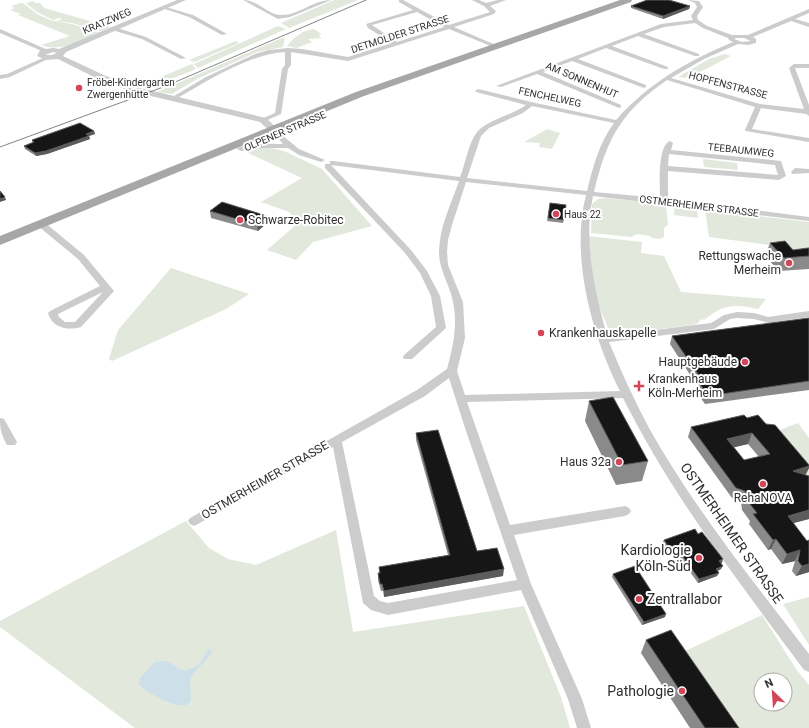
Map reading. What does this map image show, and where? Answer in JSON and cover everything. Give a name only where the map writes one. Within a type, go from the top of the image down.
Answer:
[{"type":"main road","name":"OLPENER STRASSE","points":[[0,241],[275,131],[442,67],[469,55],[626,1]]},
{"type":"main road","name":"OLPENER STRASSE","points":[[98,201],[126,195],[152,186],[240,149],[275,131]]},
{"type":"street","name":"KRATZWEG","points":[[60,54],[164,7],[183,0]]},
{"type":"street","points":[[246,0],[278,17],[288,16],[328,0]]},
{"type":"street","points":[[475,0],[486,5],[503,0]]},
{"type":"street","points":[[691,0],[696,2],[700,7],[694,16],[696,21],[705,27],[745,44],[754,42],[753,39],[748,37],[809,11]]},
{"type":"street","points":[[401,1],[450,27],[495,46]]},
{"type":"street","name":"DETMOLDER STRASSE","points":[[172,99],[208,78],[257,55],[270,51],[288,50],[348,59],[492,13],[493,11],[486,5]]},
{"type":"street","points":[[164,7],[191,16],[224,34]]},
{"type":"street","points":[[397,44],[370,27],[369,24],[417,10]]},
{"type":"street","points":[[791,19],[809,24]]},
{"type":"street","name":"AM SONNENHUT","points":[[499,86],[663,25],[696,21]]},
{"type":"street","points":[[114,29],[144,38],[183,58]]},
{"type":"street","points":[[0,31],[47,54],[60,54],[109,80],[133,89],[263,120],[275,131]]},
{"type":"street","points":[[638,34],[698,55]]},
{"type":"street","points":[[589,194],[599,160],[610,133],[618,122],[639,100],[666,78],[688,64],[734,40]]},
{"type":"street","points":[[606,46],[666,68]]},
{"type":"street","points":[[263,120],[278,114],[285,69],[288,65],[288,50]]},
{"type":"street","points":[[0,77],[8,76],[47,54]]},
{"type":"street","name":"AM SONNENHUT","points":[[573,59],[644,86]]},
{"type":"street","points":[[809,66],[794,66],[792,68],[809,113]]},
{"type":"street","name":"AM SONNENHUT","points":[[538,72],[619,106]]},
{"type":"street","name":"HOPFENSTRASSE","points":[[666,78],[759,106],[809,113]]},
{"type":"street","name":"FENCHELWEG","points":[[478,91],[531,104],[618,122]]},
{"type":"street","points":[[531,104],[521,112],[487,128],[478,135],[448,225],[443,247],[444,265],[458,302],[460,338],[452,371],[472,434],[525,584],[575,699],[584,728]]},
{"type":"street","points":[[759,106],[748,130],[809,140]]},
{"type":"street","name":"OSTMERHEIMER STRASSE","points":[[275,131],[287,146],[308,157],[327,163],[809,219]]},
{"type":"street","points":[[664,201],[664,168],[666,152],[670,143]]},
{"type":"street","name":"OSTMERHEIMER STRASSE","points":[[240,149],[261,146],[287,146]]},
{"type":"street","name":"TEEBAUMWEG","points":[[664,168],[779,178],[782,176],[778,163],[666,152]]},
{"type":"street","name":"OSTMERHEIMER STRASSE","points":[[327,163],[361,202],[413,256],[423,269],[433,288],[440,316],[441,328],[408,357]]},
{"type":"street","points":[[795,172],[798,170],[809,170]]},
{"type":"street","name":"OSTMERHEIMER STRASSE","points":[[589,194],[584,234],[590,291],[604,340],[626,394],[643,427],[689,502],[742,577],[809,665]]},
{"type":"street","points":[[41,224],[81,257],[106,287],[109,291],[78,325],[70,326],[57,322],[53,318],[53,313],[106,287]]},
{"type":"street","points":[[604,340],[714,326],[727,317],[737,315],[754,316],[768,320],[809,314]]},
{"type":"street","name":"OSTMERHEIMER STRASSE","points":[[194,521],[421,392],[452,371]]},
{"type":"street","points":[[461,399],[626,394]]},
{"type":"street","points":[[0,422],[11,442]]},
{"type":"street","name":"OSTMERHEIMER STRASSE","points":[[336,440],[340,448],[368,599],[376,606],[388,609],[525,584]]},
{"type":"street","points":[[507,531],[625,511]]},
{"type":"shaded area","points":[[334,0],[358,0],[289,28],[281,23]]},
{"type":"shaded area","points":[[33,1],[35,3],[40,3],[44,8],[111,27],[101,31],[72,23],[57,21],[62,19],[59,18],[53,20],[37,12],[26,3]]},
{"type":"shaded area","points":[[23,3],[37,14],[50,20],[72,24],[99,32],[64,47],[49,47],[41,45],[70,36],[18,15],[21,14],[10,10],[15,8],[11,6]]},
{"type":"shaded area","points":[[278,26],[286,29],[198,68],[194,64]]},
{"type":"shaded area","points":[[314,29],[321,34],[319,36],[322,38],[308,39],[312,42],[297,48],[287,46],[299,34]]},
{"type":"shaded area","points":[[285,38],[283,47],[257,52],[197,79],[172,94],[157,92]]},
{"type":"shaded area","points":[[236,41],[239,43],[197,61],[194,62],[189,60]]},
{"type":"shaded area","points":[[725,54],[731,56],[698,73],[695,72],[685,78],[678,77],[709,59]]},
{"type":"shaded area","points":[[192,64],[196,69],[153,85],[155,86],[147,88],[147,86],[139,86]]},
{"type":"shaded area","points":[[547,129],[560,133],[552,149],[539,147],[540,143],[524,142]]},
{"type":"shaded area","points":[[257,148],[271,148],[284,151],[322,169],[372,226],[313,242],[296,260],[267,250],[298,223],[289,212],[261,202],[302,178],[248,153]]},
{"type":"shaded area","points":[[703,159],[737,163],[738,170],[704,167]]},
{"type":"shaded area","points":[[606,198],[666,204],[668,225],[664,228],[664,237],[660,239],[637,234],[631,237],[591,233],[592,204],[598,199]]},
{"type":"shaded area","points":[[675,205],[697,208],[698,218],[674,215]]},
{"type":"shaded area","points":[[705,210],[809,222],[809,254],[769,245],[709,237]]},
{"type":"shaded area","points":[[588,236],[642,242],[641,253],[664,256],[681,292],[766,299],[758,309],[742,306],[723,308],[704,320],[701,319],[698,323],[693,325],[611,335],[599,307],[592,276]]},
{"type":"shaded area","points":[[171,268],[249,294],[226,309],[112,361],[109,359],[118,330]]},
{"type":"shaded area","points":[[798,423],[809,438],[809,479],[772,433]]},
{"type":"shaded area","points":[[186,521],[209,548],[228,559],[256,565],[336,530],[353,632],[524,606],[561,697],[570,728],[135,728],[0,627],[0,621]]},
{"type":"shaded area","points":[[809,597],[809,645],[783,604]]},
{"type":"shaded area","points":[[762,615],[796,669],[809,685],[809,728],[736,728],[681,653]]},
{"type":"shaded area","points":[[208,649],[212,650],[212,653],[194,673],[190,680],[191,701],[186,705],[167,702],[139,685],[140,678],[155,662],[167,661],[186,671],[200,664]]},
{"type":"building","points":[[647,0],[669,0],[690,6],[663,16],[631,6]]},
{"type":"building","points":[[80,123],[94,131],[86,134],[89,136],[46,151],[35,153],[24,146],[34,142],[32,140]]},
{"type":"building","points":[[0,191],[5,197],[0,199]]},
{"type":"building","points":[[222,202],[267,216],[257,225],[210,211]]},
{"type":"building","name":"Haus 22","points":[[550,203],[566,205],[564,220],[548,218]]},
{"type":"building","points":[[785,241],[793,250],[809,248],[809,256],[784,258],[770,243]]},
{"type":"building","name":"Hauptgebäude","points":[[809,318],[809,381],[708,396],[700,384],[704,383],[672,336]]},
{"type":"building","points":[[613,397],[648,461],[622,465],[589,401]]},
{"type":"building","name":"RehaNOVA","points":[[744,415],[747,418],[758,415],[766,424],[775,425],[809,465],[793,471],[809,476],[809,510],[788,516],[807,541],[809,540],[809,564],[802,566],[798,561],[800,550],[787,554],[776,539],[773,540],[753,514],[757,513],[746,499],[745,491],[736,488],[691,427]],"holes":[[[752,433],[770,454],[744,460],[727,439]]]},
{"type":"building","points":[[438,430],[477,551],[497,548],[504,569],[384,591],[382,584],[380,584],[378,573],[380,573],[379,567],[450,555],[416,433]]},
{"type":"building","name":"Kardiologie Köln-Süd","points":[[695,529],[698,534],[702,532],[723,559],[719,561],[723,566],[716,569],[719,573],[699,579],[676,547],[670,549],[664,540]]},
{"type":"building","name":"Zentrallabor","points":[[635,566],[666,614],[644,622],[613,574]]},
{"type":"building","points":[[671,630],[739,728],[705,728],[646,640]]},
{"type":"tram line","points":[[0,147],[166,86],[366,0]]},
{"type":"place","name":"Fröbel-Kindergarten Zwergenhütte","points":[[79,88]]},
{"type":"place","name":"Haus 22","points":[[556,214]]},
{"type":"place","name":"Schwarze-Robitec","points":[[240,220]]},
{"type":"place","name":"Rettungswache Merheim","points":[[789,263]]},
{"type":"place","name":"Krankenhauskapelle","points":[[541,333]]},
{"type":"place","name":"Hauptgebäude","points":[[745,362]]},
{"type":"place","name":"Krankenhaus Köln-Merheim","points":[[639,386]]},
{"type":"place","name":"Haus 32a","points":[[619,462]]},
{"type":"place","name":"RehaNOVA","points":[[763,484]]},
{"type":"place","name":"Kardiologie Köln-Süd","points":[[699,558]]},
{"type":"place","name":"Zentrallabor","points":[[639,599]]},
{"type":"place","name":"Pathologie","points":[[682,691]]}]
